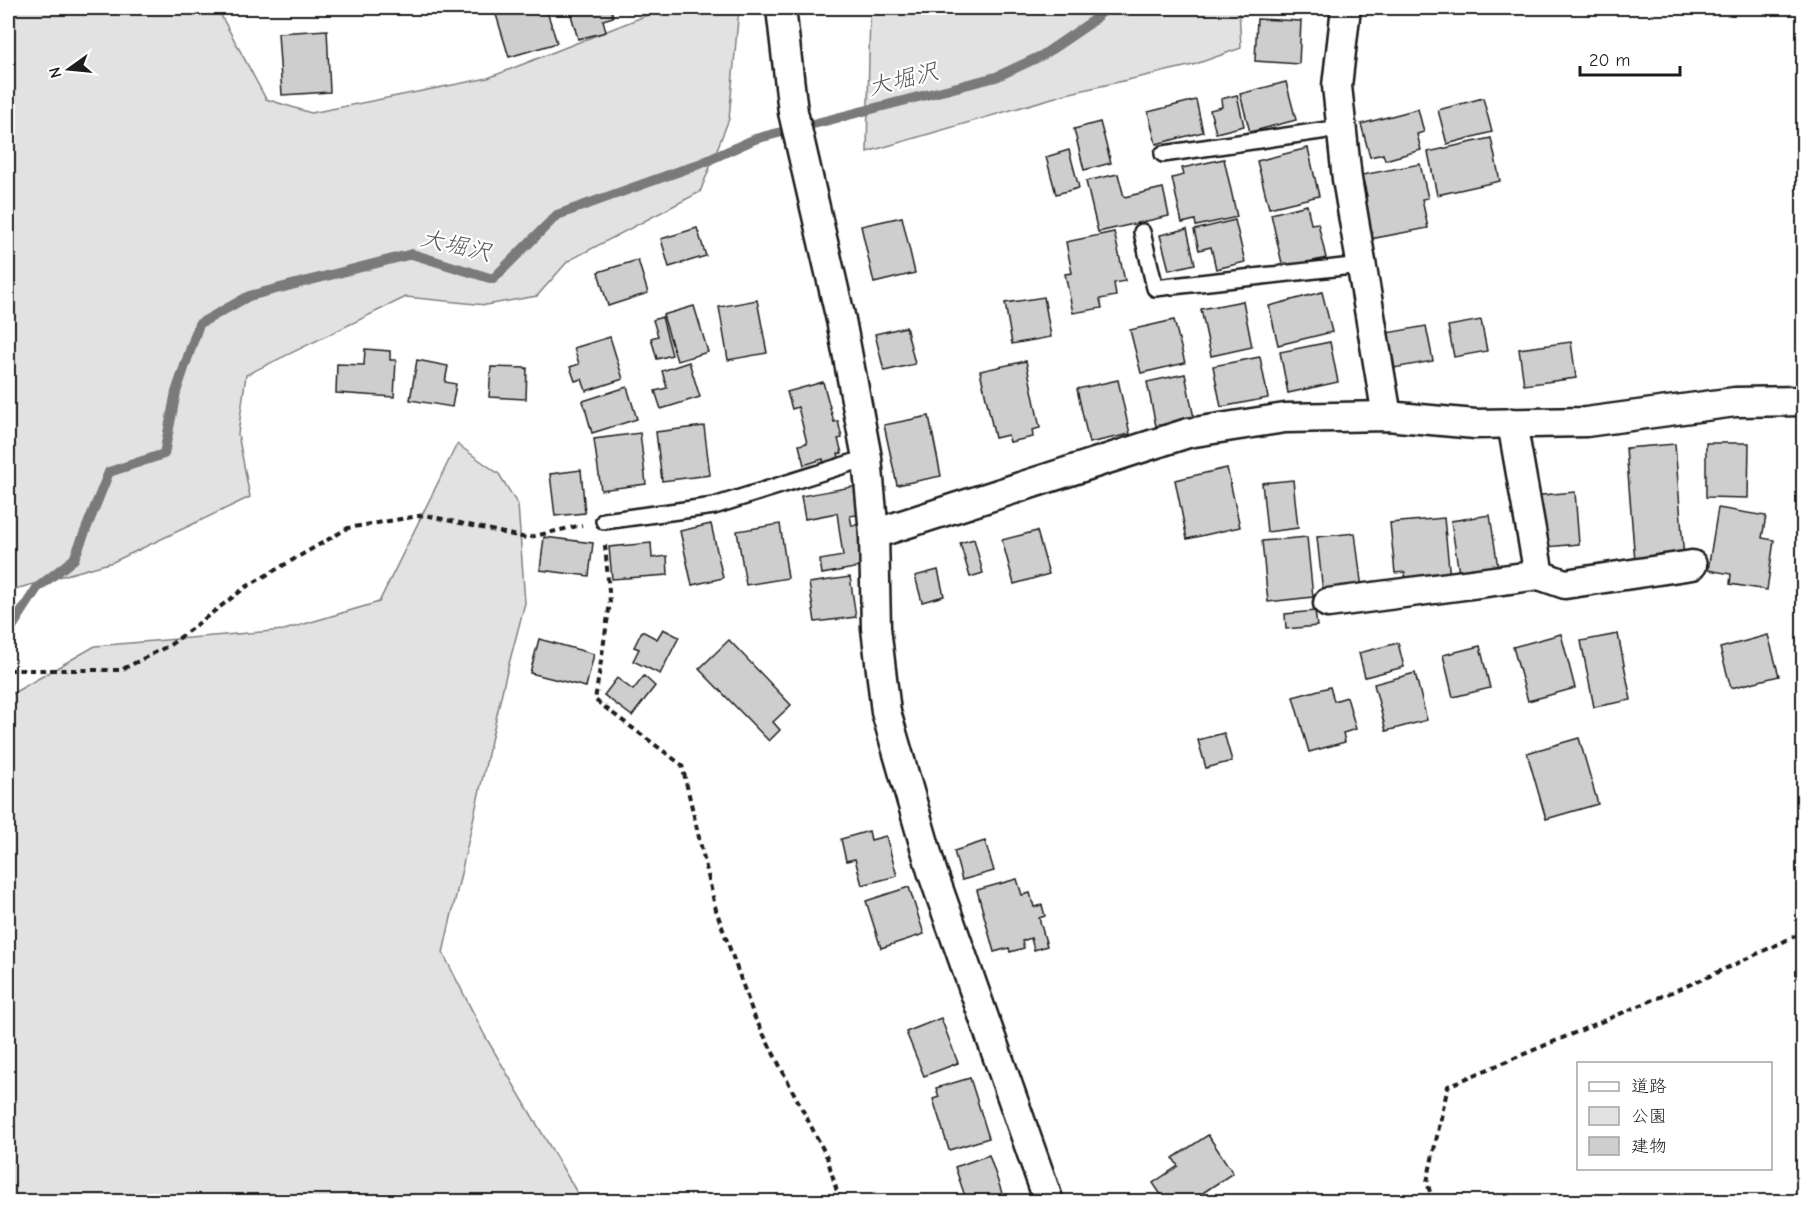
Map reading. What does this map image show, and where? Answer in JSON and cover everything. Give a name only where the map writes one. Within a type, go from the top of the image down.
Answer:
[{"type":"street","points":[[781,8],[793,112],[842,320],[867,458],[874,534],[876,628],[886,712],[932,871],[1049,1202]]},
{"type":"street","points":[[1346,8],[1337,86],[1341,128],[1361,265],[1387,416]]},
{"type":"street","points":[[874,534],[1188,433],[1285,418],[1387,416],[1475,424],[1586,422],[1735,402],[1803,401]]},
{"type":"street","points":[[1512,423],[1539,575]]},
{"type":"street","points":[[1328,603],[1539,575],[1565,584],[1692,565]]},
{"type":"lane","points":[[1163,154],[1341,128]]},
{"type":"lane","points":[[1142,232],[1155,288],[1361,265]]},
{"type":"lane","points":[[603,521],[714,506],[867,458]]},
{"type":"path","points":[[8,670],[121,670],[170,645],[246,587],[348,528],[425,515],[526,538],[603,521],[610,603],[596,700],[682,765],[716,910],[754,1016],[827,1157],[840,1202]]},
{"type":"path","points":[[1433,1202],[1427,1182],[1448,1086],[1703,979],[1803,932]]},
{"type":"green space","points":[[8,8],[217,8],[266,99],[311,113],[488,78],[665,8],[739,8],[729,119],[700,192],[568,261],[537,296],[486,305],[406,297],[246,375],[238,434],[250,497],[113,562],[8,591]]},
{"type":"green space","points":[[870,8],[1239,8],[1241,48],[1193,65],[1066,94],[867,152]]},
{"type":"green space","points":[[457,444],[499,474],[518,505],[525,603],[505,679],[443,953],[485,1036],[582,1201],[8,1201],[8,696],[95,646],[284,630],[379,602]]},
{"type":"building","points":[[494,8],[546,8],[557,43],[509,57]]},
{"type":"building","points":[[569,8],[611,8],[613,17],[603,20],[606,32],[578,39]]},
{"type":"building","points":[[1257,19],[1301,21],[1299,64],[1255,61]]},
{"type":"building","points":[[327,30],[330,92],[282,95],[278,33]]},
{"type":"building","points":[[1286,82],[1296,120],[1250,132],[1240,94]]},
{"type":"building","points":[[1237,95],[1244,126],[1216,133],[1210,110],[1222,107],[1221,99]]},
{"type":"building","points":[[1483,98],[1492,132],[1447,144],[1438,110]]},
{"type":"building","points":[[1196,100],[1203,132],[1156,144],[1148,112]]},
{"type":"building","points":[[1418,109],[1424,132],[1417,134],[1421,150],[1385,160],[1383,154],[1370,157],[1361,124]]},
{"type":"building","points":[[1100,122],[1111,163],[1084,170],[1074,129]]},
{"type":"building","points":[[1491,138],[1500,181],[1437,195],[1428,152]]},
{"type":"building","points":[[1308,148],[1319,196],[1269,208],[1257,161]]},
{"type":"building","points":[[1069,150],[1079,188],[1056,194],[1046,157]]},
{"type":"building","points":[[1224,159],[1237,217],[1196,226],[1195,220],[1182,223],[1172,178],[1184,175],[1182,168]]},
{"type":"building","points":[[1420,164],[1428,198],[1422,199],[1428,228],[1365,240],[1357,198],[1367,196],[1362,175]]},
{"type":"building","points":[[1118,174],[1124,197],[1163,188],[1169,216],[1098,232],[1086,181]]},
{"type":"building","points":[[1307,205],[1311,224],[1318,223],[1326,258],[1283,268],[1271,214]]},
{"type":"building","points":[[902,217],[915,273],[874,283],[861,226]]},
{"type":"building","points":[[1235,220],[1245,262],[1216,269],[1211,247],[1199,250],[1194,230]]},
{"type":"building","points":[[697,228],[706,256],[669,267],[661,239]]},
{"type":"building","points":[[1187,229],[1195,264],[1169,270],[1160,235]]},
{"type":"building","points":[[1114,232],[1125,281],[1114,283],[1116,296],[1100,299],[1102,308],[1073,313],[1065,274],[1072,273],[1066,242]]},
{"type":"building","points":[[638,260],[648,293],[608,306],[598,272]]},
{"type":"building","points":[[1322,292],[1332,332],[1278,345],[1269,306]]},
{"type":"building","points":[[1044,297],[1051,337],[1012,344],[1005,303]]},
{"type":"building","points":[[757,300],[767,353],[728,360],[719,307]]},
{"type":"building","points":[[1243,301],[1252,347],[1211,356],[1201,309]]},
{"type":"building","points":[[694,306],[708,352],[677,361],[663,315]]},
{"type":"building","points":[[662,317],[672,355],[657,359],[651,338],[658,336],[653,320]]},
{"type":"building","points":[[1174,320],[1185,363],[1141,373],[1130,330]]},
{"type":"building","points":[[1481,320],[1487,351],[1454,357],[1448,326]]},
{"type":"building","points":[[1426,326],[1433,361],[1394,368],[1387,333]]},
{"type":"building","points":[[906,327],[915,364],[884,371],[875,334]]},
{"type":"building","points":[[610,337],[623,379],[586,391],[582,379],[575,381],[570,367],[579,364],[574,348]]},
{"type":"building","points":[[1330,342],[1338,382],[1288,393],[1280,352]]},
{"type":"building","points":[[1571,342],[1576,378],[1524,385],[1519,349]]},
{"type":"building","points":[[365,349],[390,351],[390,360],[396,360],[394,397],[336,393],[337,364],[364,365]]},
{"type":"building","points":[[1260,357],[1268,398],[1221,407],[1213,366]]},
{"type":"building","points":[[417,360],[448,366],[445,382],[456,384],[452,407],[410,400]]},
{"type":"building","points":[[1026,361],[1040,428],[1032,430],[1033,437],[1010,442],[1008,435],[995,438],[980,371]]},
{"type":"building","points":[[689,362],[700,397],[661,409],[655,391],[667,388],[662,371]]},
{"type":"building","points":[[491,367],[527,368],[526,399],[489,397]]},
{"type":"building","points":[[1185,374],[1194,418],[1156,426],[1147,382]]},
{"type":"building","points":[[1118,380],[1130,434],[1089,443],[1077,389]]},
{"type":"building","points":[[823,382],[834,422],[838,421],[842,438],[838,439],[842,453],[838,454],[840,461],[824,465],[823,459],[804,465],[799,445],[807,443],[798,407],[792,409],[787,392]]},
{"type":"building","points":[[627,387],[637,419],[592,433],[583,401]]},
{"type":"building","points":[[929,416],[941,476],[897,485],[884,425]]},
{"type":"building","points":[[704,426],[710,475],[662,481],[656,432]]},
{"type":"building","points":[[640,433],[646,484],[601,490],[594,439]]},
{"type":"building","points":[[1706,443],[1749,443],[1748,498],[1706,497]]},
{"type":"building","points":[[1675,444],[1684,559],[1635,562],[1626,448]]},
{"type":"building","points":[[1227,468],[1240,527],[1187,539],[1175,480]]},
{"type":"building","points":[[581,470],[585,513],[555,516],[550,474]]},
{"type":"building","points":[[1293,480],[1298,528],[1267,532],[1262,483]]},
{"type":"building","points":[[857,486],[862,514],[850,516],[852,526],[859,524],[865,566],[822,574],[820,560],[843,556],[837,513],[805,519],[801,496]]},
{"type":"building","points":[[1575,492],[1579,544],[1535,548],[1531,496]]},
{"type":"building","points":[[1718,508],[1766,516],[1762,538],[1774,540],[1767,590],[1730,584],[1731,574],[1708,570]]},
{"type":"building","points":[[1490,515],[1499,574],[1460,580],[1451,521]]},
{"type":"building","points":[[1444,518],[1450,578],[1406,583],[1405,572],[1395,573],[1390,523]]},
{"type":"building","points":[[711,524],[723,578],[692,585],[680,531]]},
{"type":"building","points":[[780,524],[788,578],[746,585],[737,531]]},
{"type":"building","points":[[1037,531],[1049,574],[1014,584],[1002,540]]},
{"type":"building","points":[[1355,533],[1362,589],[1323,593],[1317,537]]},
{"type":"building","points":[[544,537],[593,543],[589,576],[540,570]]},
{"type":"building","points":[[1307,537],[1313,597],[1268,602],[1262,541]]},
{"type":"building","points":[[974,539],[983,573],[970,577],[960,543]]},
{"type":"building","points":[[651,543],[652,558],[667,556],[668,575],[612,579],[609,547]]},
{"type":"building","points":[[938,570],[944,596],[922,602],[915,576]]},
{"type":"building","points":[[850,577],[856,617],[815,622],[809,583]]},
{"type":"building","points":[[1315,611],[1317,626],[1286,629],[1285,614]]},
{"type":"building","points":[[663,629],[679,637],[660,674],[633,661],[639,649],[634,647],[642,631],[657,639]]},
{"type":"building","points":[[1561,634],[1575,688],[1528,701],[1513,647]]},
{"type":"building","points":[[1618,634],[1631,700],[1594,707],[1581,641]]},
{"type":"building","points":[[1768,635],[1779,676],[1731,688],[1720,648]]},
{"type":"building","points":[[539,639],[594,654],[586,687],[530,673]]},
{"type":"building","points":[[729,640],[791,705],[773,722],[780,730],[769,741],[699,669]]},
{"type":"building","points":[[1398,643],[1404,667],[1365,677],[1359,653]]},
{"type":"building","points":[[1480,646],[1490,688],[1453,697],[1443,655]]},
{"type":"building","points":[[1415,673],[1427,720],[1386,731],[1374,684]]},
{"type":"building","points":[[644,676],[655,686],[632,716],[604,695],[617,678],[633,690]]},
{"type":"building","points":[[1330,687],[1334,701],[1347,697],[1356,729],[1343,733],[1345,742],[1309,752],[1293,697]]},
{"type":"building","points":[[1224,733],[1232,761],[1206,768],[1198,740]]},
{"type":"building","points":[[1579,738],[1598,804],[1546,819],[1527,753]]},
{"type":"building","points":[[869,831],[871,840],[886,836],[897,876],[862,885],[855,859],[846,861],[841,839]]},
{"type":"building","points":[[985,841],[994,871],[962,880],[954,851]]},
{"type":"building","points":[[1017,879],[1022,895],[1030,893],[1034,907],[1042,905],[1045,916],[1039,918],[1047,946],[1034,950],[1031,938],[1022,941],[1024,948],[1010,952],[1009,948],[994,952],[977,890]]},
{"type":"building","points":[[909,887],[924,934],[881,948],[866,901]]},
{"type":"building","points":[[941,1018],[958,1063],[924,1076],[906,1032]]},
{"type":"building","points":[[970,1078],[989,1138],[949,1150],[933,1099],[939,1097],[936,1088]]},
{"type":"building","points":[[1208,1135],[1233,1173],[1189,1202],[1185,1199],[1181,1202],[1166,1202],[1153,1183],[1178,1166],[1173,1158]]},
{"type":"building","points":[[989,1155],[1004,1199],[967,1202],[955,1167]]},
{"type":"waterway","name":"大堀沢","points":[[8,633],[37,588],[74,559],[109,472],[164,454],[176,392],[199,324],[249,296],[412,254],[493,279],[557,215],[702,163],[755,139],[996,77],[1043,55],[1090,23],[1106,8]]}]
